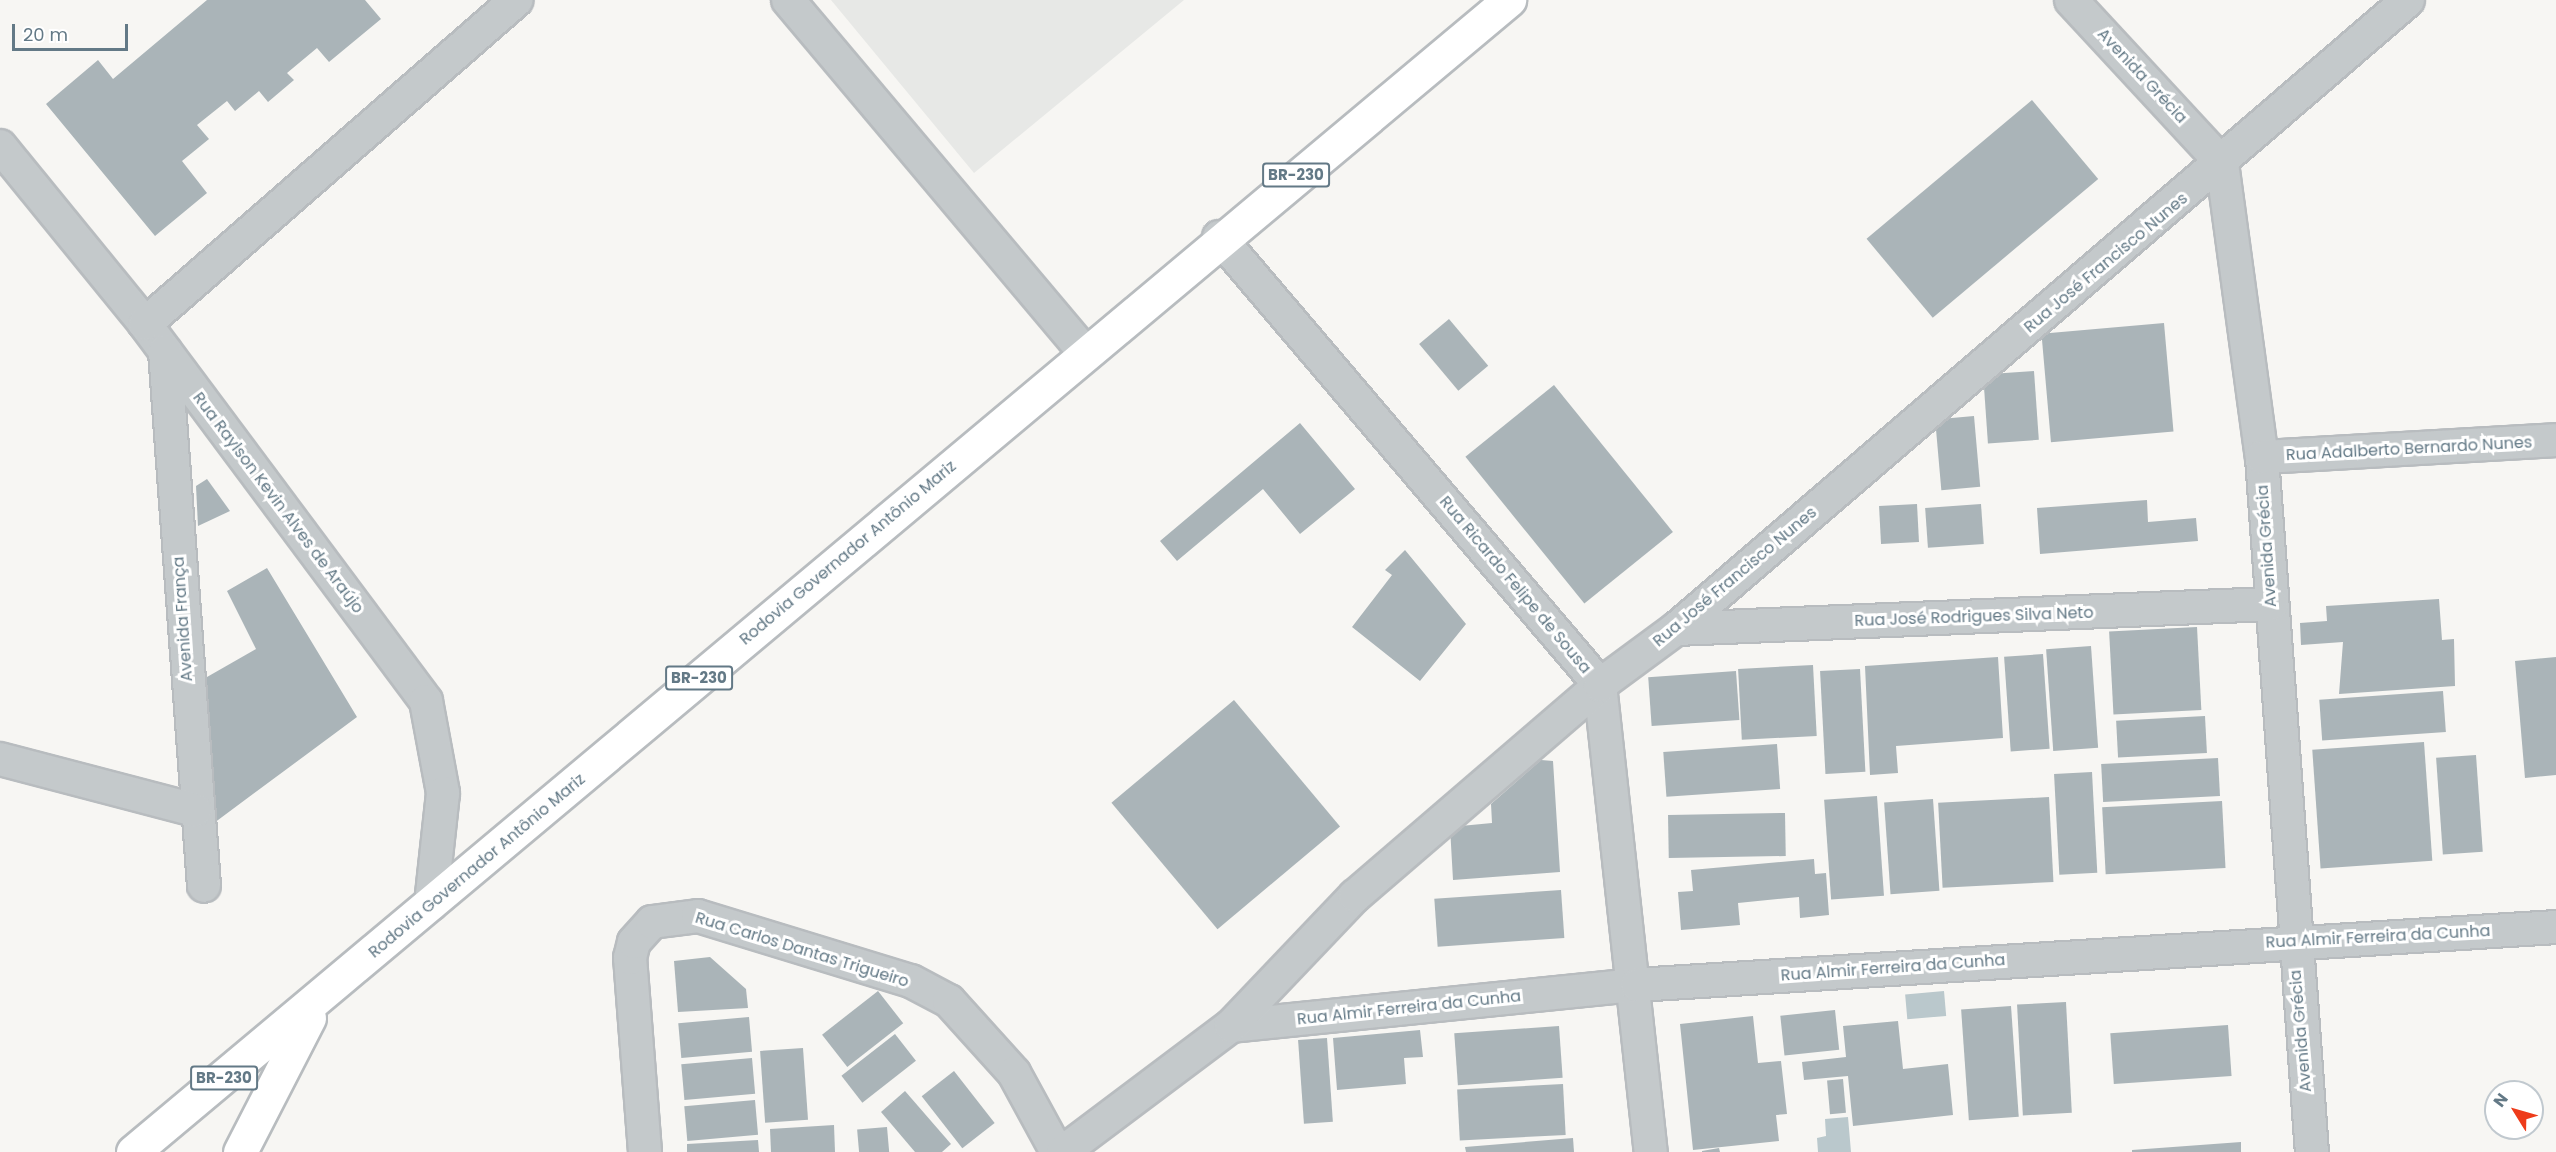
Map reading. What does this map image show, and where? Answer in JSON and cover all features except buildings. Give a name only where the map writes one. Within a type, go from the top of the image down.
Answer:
[{"type":"highway","name":"Rodovia Governador Antônio Mariz","points":[[134,1152],[315,1005],[431,904],[1085,353],[1219,237],[1509,0]]},
{"type":"highway","points":[[240,1152],[315,1005]]},
{"type":"street","points":[[145,324],[517,0]]},
{"type":"street","points":[[788,0],[1085,353]]},
{"type":"street","name":"Avenida Grécia","points":[[2071,0],[2222,163],[2262,458],[2293,941],[2312,1152]]},
{"type":"street","name":"Rua José Francisco Nunes","points":[[1063,1152],[1231,1026],[1355,896],[1600,685],[1676,629],[2222,163],[2408,0]]},
{"type":"street","name":"Rua Raylson Kevin Alves de Araújo","points":[[0,146],[145,324],[426,701],[443,793],[431,904]]},
{"type":"street","name":"Rua Ricardo Felipe de Sousa","points":[[1219,237],[1600,685],[1637,985],[1651,1152]]},
{"type":"street","name":"Avenida França","points":[[165,351],[195,810],[204,886]]},
{"type":"street","name":"Rua Adalberto Bernardo Nunes","points":[[2262,458],[2556,441]]},
{"type":"street","name":"Rua José Rodrigues Silva Neto","points":[[1676,629],[2271,604]]},
{"type":"street","points":[[0,759],[195,810]]},
{"type":"street","name":"Rua Carlos Dantas Trigueiro","points":[[645,1152],[630,958],[634,942],[652,922],[698,916],[911,981],[949,1001],[978,1027],[1014,1073],[1057,1152]]},
{"type":"street","name":"Rua Almir Ferreira da Cunha","points":[[1231,1026],[1637,985],[2293,941],[2556,927]]},
{"type":"shaded area","points":[[831,0],[1184,0],[974,173]]},
{"type":"shaded area","points":[[1944,991],[1946,1016],[1907,1019],[1905,994]]},
{"type":"shaded area","points":[[1848,1117],[1851,1152],[1818,1152],[1817,1138],[1826,1136],[1825,1119]]}]
